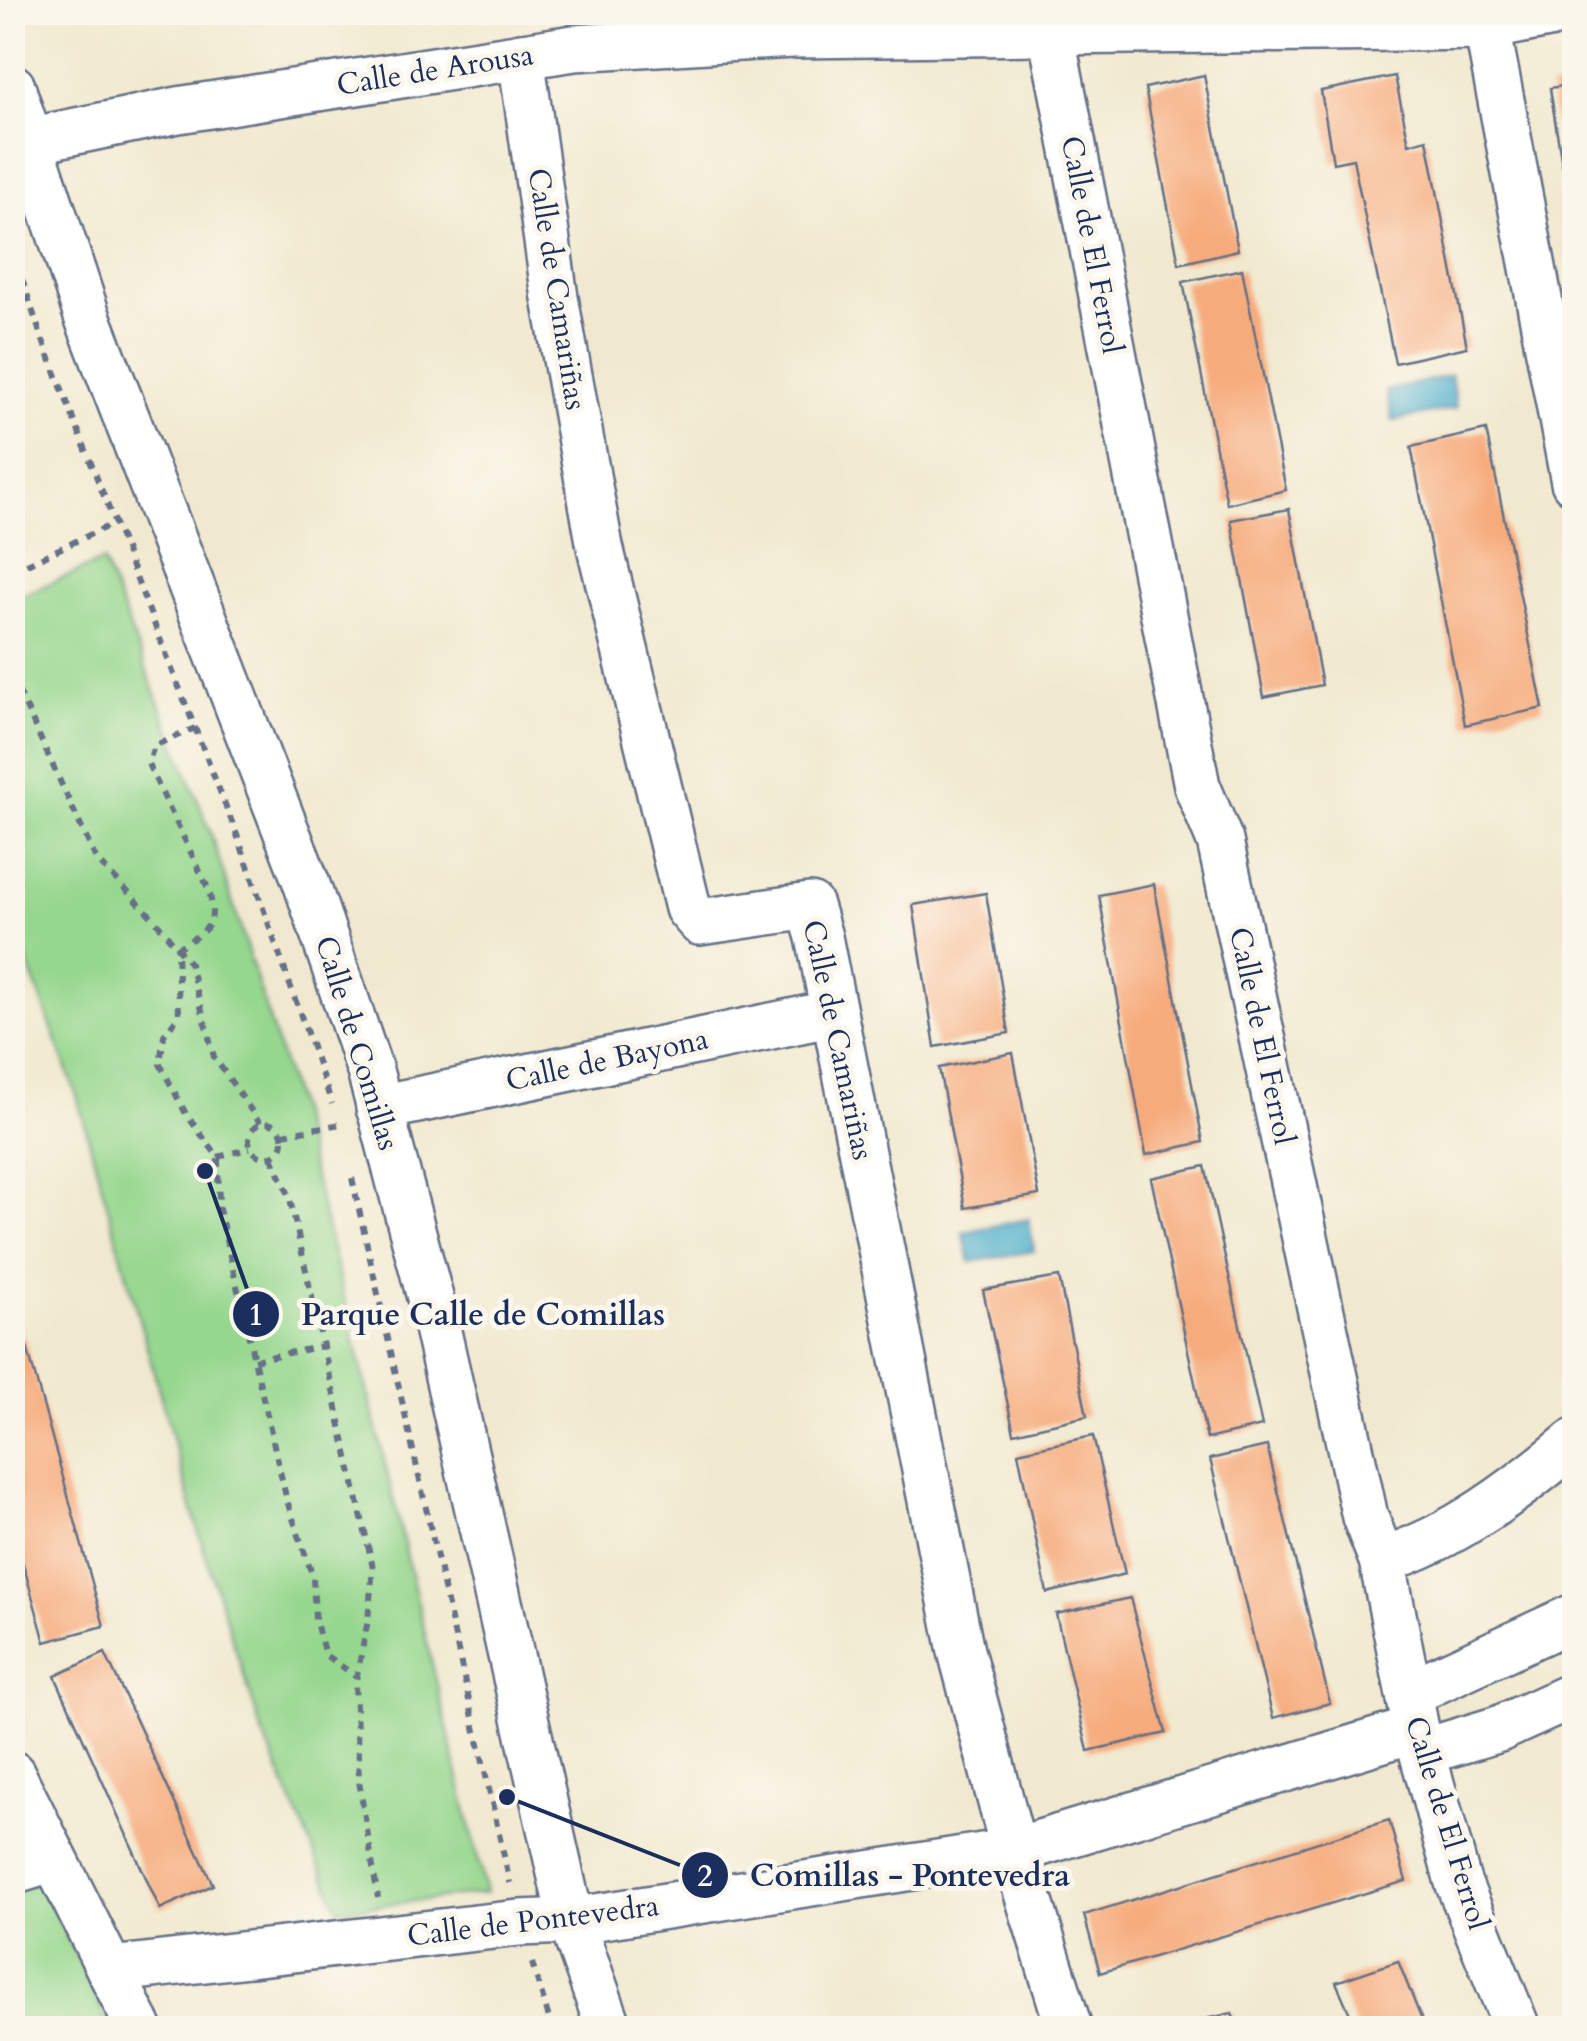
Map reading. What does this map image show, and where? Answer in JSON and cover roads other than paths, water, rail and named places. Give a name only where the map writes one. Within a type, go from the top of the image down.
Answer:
[{"type":"street","name":"Calle de Arousa","points":[[28,141],[178,110],[574,48],[792,35],[1487,26],[1564,12]]},
{"type":"street","points":[[1487,26],[1574,482]]},
{"type":"street","name":"Calle de El Ferrol","points":[[1051,32],[1198,786],[1220,840],[1365,1517],[1382,1560],[1420,1739],[1458,1882],[1516,2028]]},
{"type":"street","name":"Calle de Camariñas","points":[[521,56],[555,298],[600,547],[688,908],[700,922],[810,906],[961,1651],[1014,1851],[1069,2028]]},
{"type":"street","name":"Calle de Comillas","points":[[12,86],[87,316],[306,882],[360,1116],[431,1301],[571,1921],[608,2028]]},
{"type":"street","name":"Calle de Bayona","points":[[360,1116],[834,1013]]},
{"type":"street","points":[[1382,1560],[1415,1550],[1457,1526],[1574,1442]]},
{"type":"street","name":"Calle de Pontevedra","points":[[1420,1739],[1574,1617]]},
{"type":"street","name":"Calle de Pontevedra","points":[[110,1970],[519,1923],[571,1921],[1014,1851],[1420,1739],[1499,1728],[1574,1695]]},
{"type":"street","points":[[12,1774],[33,1865],[110,1970],[139,2028]]},
{"type":"water","points":[[1451,375],[1456,408],[1393,421],[1386,391]]},
{"type":"water","points":[[1029,1219],[1034,1251],[970,1262],[963,1232]]},
{"type":"place","name":"Parque Calle de Comillas","points":[[205,1171]]},
{"type":"place","name":"Comillas - Pontevedra","points":[[507,1797]]}]
